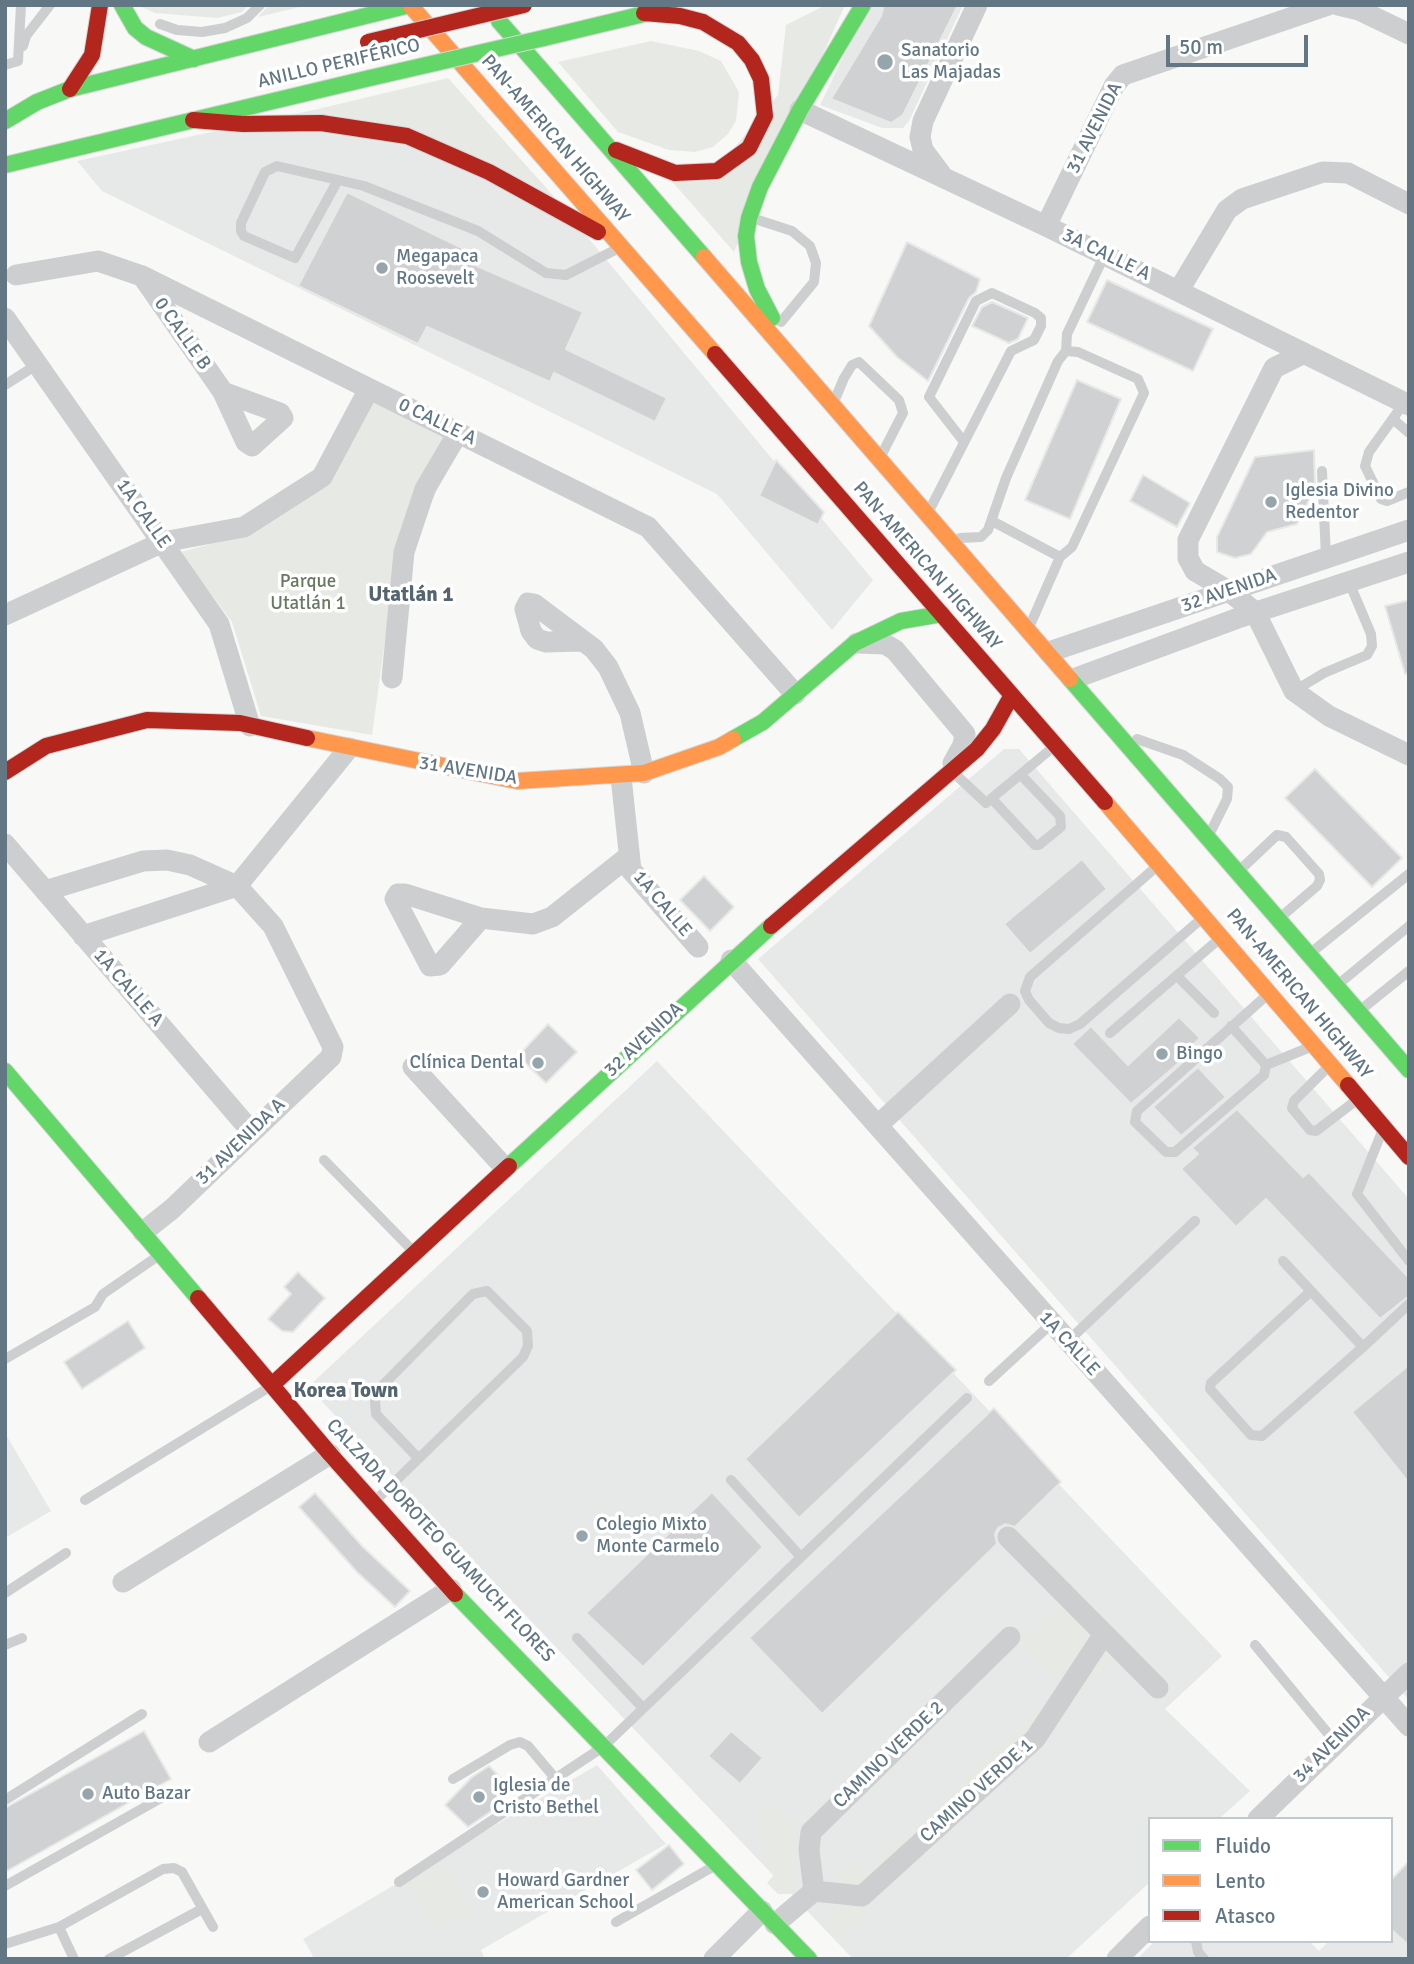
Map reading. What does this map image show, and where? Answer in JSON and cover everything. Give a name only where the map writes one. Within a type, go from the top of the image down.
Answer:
[{"type":"main road","points":[[71,89],[92,55],[100,5]]},
{"type":"main road","points":[[122,5],[135,28],[146,37],[194,59]]},
{"type":"main road","points":[[5,121],[37,102],[71,89],[410,5]]},
{"type":"main road","name":"PAN-AMERICAN HIGHWAY","points":[[410,5],[1223,936],[1409,1157]]},
{"type":"main road","name":"PAN-AMERICAN HIGHWAY","points":[[485,5],[1409,1070]]},
{"type":"main road","name":"ANILLO PERIFÉRICO","points":[[361,43],[524,5]]},
{"type":"main road","name":"ANILLO PERIFÉRICO","points":[[5,165],[681,5]]},
{"type":"main road","points":[[801,367],[757,289],[749,262],[746,236],[749,218],[760,187],[800,110],[863,5]]},
{"type":"main road","points":[[609,147],[676,173],[705,174],[731,164],[749,148],[765,116],[761,79],[752,60],[738,43],[703,22],[680,16],[644,13]]},
{"type":"main road","points":[[5,121],[73,107]]},
{"type":"main road","points":[[193,120],[243,124],[321,123],[407,136],[489,172],[619,244]]},
{"type":"main road","name":"31 AVENIDA","points":[[5,772],[46,746],[147,720],[250,726],[517,781],[621,777],[644,773],[719,747],[763,722],[855,643],[901,621],[942,614]]},
{"type":"main road","name":"32 AVENIDA","points":[[272,1385],[731,960],[977,749],[993,729],[1012,695]]},
{"type":"main road","name":"CALZADA DOROTEO GUAMUCH FLORES","points":[[6,1071],[373,1503],[451,1589],[808,1959]]},
{"type":"street","points":[[944,177],[923,150],[920,137],[923,121],[977,5]]},
{"type":"street","name":"31 AVENIDA","points":[[1046,226],[1114,86],[1123,75],[1328,5]]},
{"type":"street","points":[[1338,5],[1359,10],[1409,34]]},
{"type":"street","name":"3A CALLE A","points":[[800,110],[1179,290],[1304,353],[1402,409]]},
{"type":"street","points":[[1179,290],[1227,210],[1242,199],[1323,172],[1348,173],[1409,204]]},
{"type":"street","name":"0 CALLE A","points":[[16,275],[98,261],[142,276],[648,527],[795,694]]},
{"type":"street","name":"0 CALLE B","points":[[142,276],[223,392]]},
{"type":"street","name":"1A CALLE","points":[[5,318],[219,624],[250,726]]},
{"type":"street","points":[[1263,332],[1274,368]]},
{"type":"street","points":[[1304,353],[1274,368],[1188,540],[1188,558],[1195,571],[1229,591],[1255,612],[1294,691],[1329,716],[1409,755]]},
{"type":"street","points":[[5,615],[163,542],[244,527],[322,477],[369,389]]},
{"type":"street","points":[[392,678],[404,552],[425,489],[458,433]]},
{"type":"street","name":"32 AVENIDA","points":[[1049,652],[1409,530]]},
{"type":"street","name":"32 AVENIDA","points":[[1073,680],[1255,612],[1409,562]]},
{"type":"street","points":[[528,603],[525,609],[531,631],[537,639],[546,642],[582,641],[594,649],[613,677],[630,713],[644,773]]},
{"type":"street","points":[[855,643],[885,644],[895,650],[965,734],[963,745],[950,770]]},
{"type":"street","points":[[83,936],[237,886],[349,748]]},
{"type":"street","name":"1A CALLE","points":[[621,777],[631,870],[698,947]]},
{"type":"street","name":"1A CALLE A","points":[[5,844],[251,1131]]},
{"type":"street","points":[[481,918],[533,924],[543,922],[629,856]]},
{"type":"street","points":[[45,891],[143,861],[167,860],[190,865],[237,886]]},
{"type":"street","name":"31 AVENIDA A","points":[[143,1232],[172,1209],[331,1057],[333,1047],[273,926],[237,886]]},
{"type":"street","name":"1A CALLE","points":[[731,960],[1409,1726]]},
{"type":"street","points":[[878,1125],[1010,1004]]},
{"type":"street","points":[[412,1067],[505,1168]]},
{"type":"street","points":[[123,1582],[330,1454]]},
{"type":"street","points":[[1008,1537],[1158,1688]]},
{"type":"street","points":[[209,1742],[451,1589]]},
{"type":"street","name":"CAMINO VERDE 1","points":[[814,1891],[862,1896],[1035,1739],[1104,1634]]},
{"type":"street","name":"CAMINO VERDE 2","points":[[814,1891],[809,1850],[811,1832],[1010,1637]]},
{"type":"street","name":"34 AVENIDA","points":[[1260,1817],[1382,1696],[1409,1673]]},
{"type":"street","points":[[714,1959],[769,1918],[814,1891]]},
{"type":"street","points":[[1117,1959],[1148,1928]]},
{"type":"lane","points":[[18,61],[21,5]]},
{"type":"lane","points":[[18,61],[26,36],[50,5]]},
{"type":"lane","points":[[152,22],[177,30],[202,32],[225,28],[247,18],[260,5]]},
{"type":"lane","points":[[5,65],[18,61]]},
{"type":"lane","points":[[338,180],[295,258],[244,236],[241,231],[241,223],[269,167],[277,166],[338,180],[364,186],[478,231],[546,273],[566,275],[619,244]]},
{"type":"lane","points":[[749,218],[792,231],[810,246],[816,263],[814,282],[777,327]]},
{"type":"lane","points":[[950,539],[981,537],[992,521],[1006,478],[1058,361],[1066,351],[1068,334],[1105,254]]},
{"type":"lane","points":[[928,513],[1011,351],[1034,340],[1041,326],[1041,318],[1035,313],[992,293],[976,301],[929,397],[964,442]]},
{"type":"lane","points":[[1029,629],[1060,557],[1072,547],[1144,393],[1138,379],[1077,352],[1066,351]]},
{"type":"lane","points":[[833,404],[852,365],[859,362],[899,400],[904,413],[880,458]]},
{"type":"lane","points":[[5,385],[38,364]]},
{"type":"lane","points":[[1402,409],[1409,433]]},
{"type":"lane","points":[[1402,409],[1368,452],[1365,466],[1381,499],[1387,501],[1409,492]]},
{"type":"lane","points":[[1322,471],[1326,557]]},
{"type":"lane","points":[[992,521],[1060,557]]},
{"type":"lane","points":[[1294,691],[1324,673],[1367,655],[1372,646],[1371,634],[1349,582]]},
{"type":"lane","points":[[1119,733],[1183,755],[1220,779],[1228,788],[1227,799],[1208,836]]},
{"type":"lane","points":[[950,770],[986,803],[993,800],[1056,745]]},
{"type":"lane","points":[[993,800],[1035,845],[1039,845],[1061,827],[1060,816],[1021,775]]},
{"type":"lane","points":[[1238,872],[1277,835],[1282,834],[1319,874],[1317,886],[1279,919]]},
{"type":"lane","points":[[1160,864],[1026,982],[1025,991],[1029,1000],[1049,1023],[1069,1029],[1080,1024],[1205,916]]},
{"type":"lane","points":[[1309,954],[1409,874]]},
{"type":"lane","points":[[1336,986],[1409,926]]},
{"type":"lane","points":[[1110,1033],[1223,936]]},
{"type":"lane","points":[[1358,1012],[1409,971]]},
{"type":"lane","points":[[1177,976],[1214,1013]]},
{"type":"lane","points":[[1266,1065],[1264,1075],[1175,1152],[1166,1152],[1135,1122],[1137,1111],[1271,992]]},
{"type":"lane","points":[[1231,1026],[1266,1065]]},
{"type":"lane","points":[[1266,1065],[1315,1045]]},
{"type":"lane","points":[[1331,1064],[1294,1101],[1292,1108],[1310,1130],[1316,1132],[1359,1098]]},
{"type":"lane","points":[[1383,1128],[1357,1194],[1407,1257]]},
{"type":"lane","points":[[324,1160],[414,1252]]},
{"type":"lane","points":[[1067,1342],[1195,1221]]},
{"type":"lane","points":[[5,1359],[95,1307],[103,1294],[161,1253]]},
{"type":"lane","points":[[1283,1261],[1363,1347]]},
{"type":"lane","points":[[373,1503],[523,1357],[528,1346],[527,1331],[486,1291],[473,1294],[379,1390],[374,1402],[376,1414],[418,1458]]},
{"type":"lane","points":[[1311,1291],[1211,1383],[1210,1389],[1251,1435],[1262,1436],[1409,1304]]},
{"type":"lane","points":[[989,1381],[1051,1324]]},
{"type":"lane","points":[[85,1500],[272,1385]]},
{"type":"lane","points":[[399,1882],[603,1747],[967,1398]]},
{"type":"lane","points":[[731,1480],[801,1557]]},
{"type":"lane","points":[[5,1593],[65,1553]]},
{"type":"lane","points":[[5,1645],[22,1638]]},
{"type":"lane","points":[[577,1638],[643,1708]]},
{"type":"lane","points":[[1255,1645],[1335,1742]]},
{"type":"lane","points":[[5,1800],[142,1714]]},
{"type":"lane","points":[[453,1779],[510,1745],[520,1742],[528,1746],[555,1778]]},
{"type":"lane","points":[[5,1886],[161,1798]]},
{"type":"lane","points":[[616,1922],[716,1865]]},
{"type":"lane","points":[[5,1944],[59,1927],[163,1870],[174,1868],[182,1872],[213,1927]]},
{"type":"lane","points":[[109,1959],[202,1909]]},
{"type":"lane","points":[[59,1927],[74,1959]]},
{"type":"lane","points":[[1196,1943],[1198,1952],[1204,1959]]},
{"type":"shaded area","name":"Sanatorio Las Majadas","points":[[868,5],[963,5],[909,121],[903,128],[882,128],[820,105]]},
{"type":"shaded area","points":[[318,109],[550,192],[873,580],[832,630],[717,494],[102,191],[77,161]]},
{"type":"shaded area","points":[[1004,749],[1019,749],[1409,1199],[1409,1700],[758,959]]},
{"type":"shaded area","points":[[657,1061],[1222,1656],[1165,1709],[1250,1791],[1221,1817],[1148,1817],[1148,1884],[1066,1959],[853,1959],[308,1387]]},
{"type":"shaded area","points":[[5,1433],[51,1511],[5,1538]]},
{"type":"shaded area","name":"Howard Gardner American School","points":[[597,1765],[666,1844],[481,1950],[485,1959],[309,1959],[313,1956],[303,1939]]},
{"type":"shaded area","points":[[1409,1864],[1409,1959],[1137,1959],[1153,1943],[1311,1943],[1319,1951],[1327,1943],[1393,1943],[1393,1879]]},
{"type":"green space","points":[[137,5],[248,5],[242,12],[217,18],[155,13]]},
{"type":"green space","points":[[269,5],[308,5],[258,17]]},
{"type":"green space","points":[[826,5],[845,5],[734,252],[669,178],[707,181],[778,95],[786,25]]},
{"type":"green space","points":[[651,41],[699,51],[721,61],[739,92],[736,121],[728,134],[713,147],[695,152],[669,150],[618,132],[558,62]]},
{"type":"green space","points":[[448,78],[550,192],[318,109]]},
{"type":"green space","name":"Parque Utatlán 1","points":[[374,396],[459,441],[392,590],[372,735],[261,716],[232,622],[180,552],[246,535],[329,484]]},
{"type":"green space","points":[[1066,1601],[1090,1631],[1058,1680],[1019,1645]]},
{"type":"green space","points":[[1107,1645],[1117,1659],[1070,1704]]},
{"type":"green space","points":[[1045,1702],[1032,1726],[868,1884],[839,1888],[838,1877],[851,1865],[865,1873]]},
{"type":"green space","points":[[766,1803],[791,1824],[803,1816],[794,1836],[797,1884],[789,1894],[778,1894],[767,1883],[774,1875],[756,1823],[757,1815]]},
{"type":"green space","points":[[443,1865],[472,1913],[438,1932],[410,1883]]},
{"type":"green space","points":[[848,1898],[865,1912],[860,1918],[862,1921],[838,1943],[824,1924]]},
{"type":"building","name":"Sanatorio Las Majadas","points":[[884,5],[958,5],[903,115],[891,123],[831,99],[881,16]]},
{"type":"building","points":[[347,192],[466,250],[461,259],[583,312],[566,349],[667,398],[655,422],[554,373],[550,382],[427,327],[418,344],[298,286]]},
{"type":"building","points":[[907,242],[980,279],[976,292],[969,298],[928,381],[897,357],[869,326]]},
{"type":"building","points":[[1107,280],[1213,329],[1193,371],[1087,322]]},
{"type":"building","points":[[992,302],[1028,318],[1018,339],[1009,343],[972,326],[982,307]]},
{"type":"building","points":[[1077,380],[1121,399],[1070,519],[1025,500]]},
{"type":"building","name":"Iglesia Divino Redentor","points":[[1314,450],[1315,488],[1297,524],[1267,532],[1251,554],[1235,558],[1217,552],[1217,537],[1255,457]]},
{"type":"building","points":[[776,460],[824,512],[818,525],[759,496]]},
{"type":"building","points":[[1143,475],[1190,503],[1177,527],[1130,501]]},
{"type":"building","points":[[1409,600],[1409,674],[1405,674],[1385,606]]},
{"type":"building","points":[[1315,769],[1402,858],[1372,887],[1285,798]]},
{"type":"building","points":[[1082,859],[1107,889],[1030,954],[1004,924]]},
{"type":"building","points":[[704,876],[734,907],[710,931],[680,900]]},
{"type":"building","name":"Bingo","points":[[1179,1017],[1200,1038],[1184,1053],[1187,1056],[1131,1104],[1072,1044],[1091,1026],[1128,1065]]},
{"type":"building","points":[[548,1024],[577,1052],[546,1083],[518,1056]]},
{"type":"building","points":[[1198,1067],[1226,1097],[1181,1136],[1153,1107]]},
{"type":"building","points":[[1237,1109],[1303,1177],[1309,1172],[1409,1278],[1409,1296],[1380,1319],[1266,1199],[1236,1227],[1181,1169],[1198,1154],[1192,1148]]},
{"type":"building","points":[[298,1272],[325,1298],[293,1332],[282,1331],[268,1319],[291,1294],[284,1287]]},
{"type":"building","points":[[898,1312],[956,1370],[799,1518],[745,1459]]},
{"type":"building","points":[[128,1321],[145,1348],[82,1389],[64,1362]]},
{"type":"building","points":[[1409,1365],[1409,1483],[1352,1412]]},
{"type":"building","points":[[994,1408],[1061,1482],[1015,1527],[1005,1524],[998,1528],[995,1534],[997,1544],[822,1714],[749,1638]]},
{"type":"building","points":[[712,1492],[763,1547],[643,1667],[586,1613]]},
{"type":"building","points":[[315,1493],[363,1547],[410,1591],[395,1607],[357,1572],[299,1507]]},
{"type":"building","name":"Auto Bazar","points":[[144,1731],[171,1779],[5,1872],[5,1808]]},
{"type":"building","points":[[731,1731],[763,1758],[740,1784],[708,1756]]},
{"type":"building","name":"Iglesia de Cristo Bethel","points":[[489,1766],[513,1790],[493,1810],[468,1827],[445,1805],[472,1777]]},
{"type":"building","points":[[669,1845],[684,1864],[652,1890],[636,1870]]},
{"type":"building","points":[[1409,1861],[1409,1946],[1393,1931],[1393,1878]]},
{"type":"traffic: fast","points":[[122,5],[135,28],[146,37],[194,59]]},
{"type":"traffic: fast","points":[[5,121],[37,102],[70,89],[410,5]]},
{"type":"traffic: fast","points":[[772,318],[757,289],[749,262],[746,236],[749,218],[760,187],[800,110],[863,5]]},
{"type":"traffic: fast","points":[[544,38],[669,8]]},
{"type":"traffic: fast","points":[[499,21],[704,257]]},
{"type":"traffic: fast","points":[[370,78],[544,38]]},
{"type":"traffic: fast","points":[[5,165],[370,78]]},
{"type":"traffic: fast","points":[[733,739],[763,722],[855,643],[901,621],[942,614]]},
{"type":"traffic: fast","points":[[1070,679],[1409,1070]]},
{"type":"traffic: fast","points":[[509,1166],[771,926]]},
{"type":"traffic: fast","points":[[5,1071],[198,1298]]},
{"type":"traffic: fast","points":[[455,1594],[809,1959]]},
{"type":"traffic: slow","points":[[410,5],[715,354]]},
{"type":"traffic: slow","points":[[704,257],[1070,679]]},
{"type":"traffic: slow","points":[[307,738],[517,781],[644,773],[719,747],[733,739]]},
{"type":"traffic: slow","points":[[1105,802],[1348,1085]]},
{"type":"traffic: jam","points":[[70,89],[92,55],[100,5]]},
{"type":"traffic: jam","points":[[368,42],[524,5]]},
{"type":"traffic: jam","points":[[616,150],[675,173],[717,171],[749,148],[765,116],[761,79],[752,60],[738,43],[703,22],[680,16],[644,13]]},
{"type":"traffic: jam","points":[[193,120],[243,124],[321,123],[407,136],[489,172],[598,232]]},
{"type":"traffic: jam","points":[[715,354],[1105,802]]},
{"type":"traffic: jam","points":[[771,926],[977,749],[993,729],[1012,695]]},
{"type":"traffic: jam","points":[[5,772],[46,746],[147,720],[240,723],[307,738]]},
{"type":"traffic: jam","points":[[1348,1085],[1409,1157]]},
{"type":"traffic: jam","points":[[272,1385],[509,1166]]},
{"type":"traffic: jam","points":[[198,1298],[330,1454],[455,1594]]},
{"type":"place","name":"Sanatorio Las Majadas","points":[[885,62]]},
{"type":"place","name":"Megapaca Roosevelt","points":[[382,268]]},
{"type":"place","name":"Iglesia Divino Redentor","points":[[1271,502]]},
{"type":"place","name":"Bingo","points":[[1162,1054]]},
{"type":"place","name":"Clínica Dental","points":[[538,1063]]},
{"type":"place","name":"Colegio Mixto Monte Carmelo","points":[[582,1536]]},
{"type":"place","name":"Auto Bazar","points":[[88,1794]]},
{"type":"place","name":"Iglesia de Cristo Bethel","points":[[479,1797]]},
{"type":"place","name":"Howard Gardner American School","points":[[483,1892]]},
{"type":"district","name":"Utatlán 1","points":[[411,595]]},
{"type":"district","name":"Korea Town","points":[[346,1391]]}]
